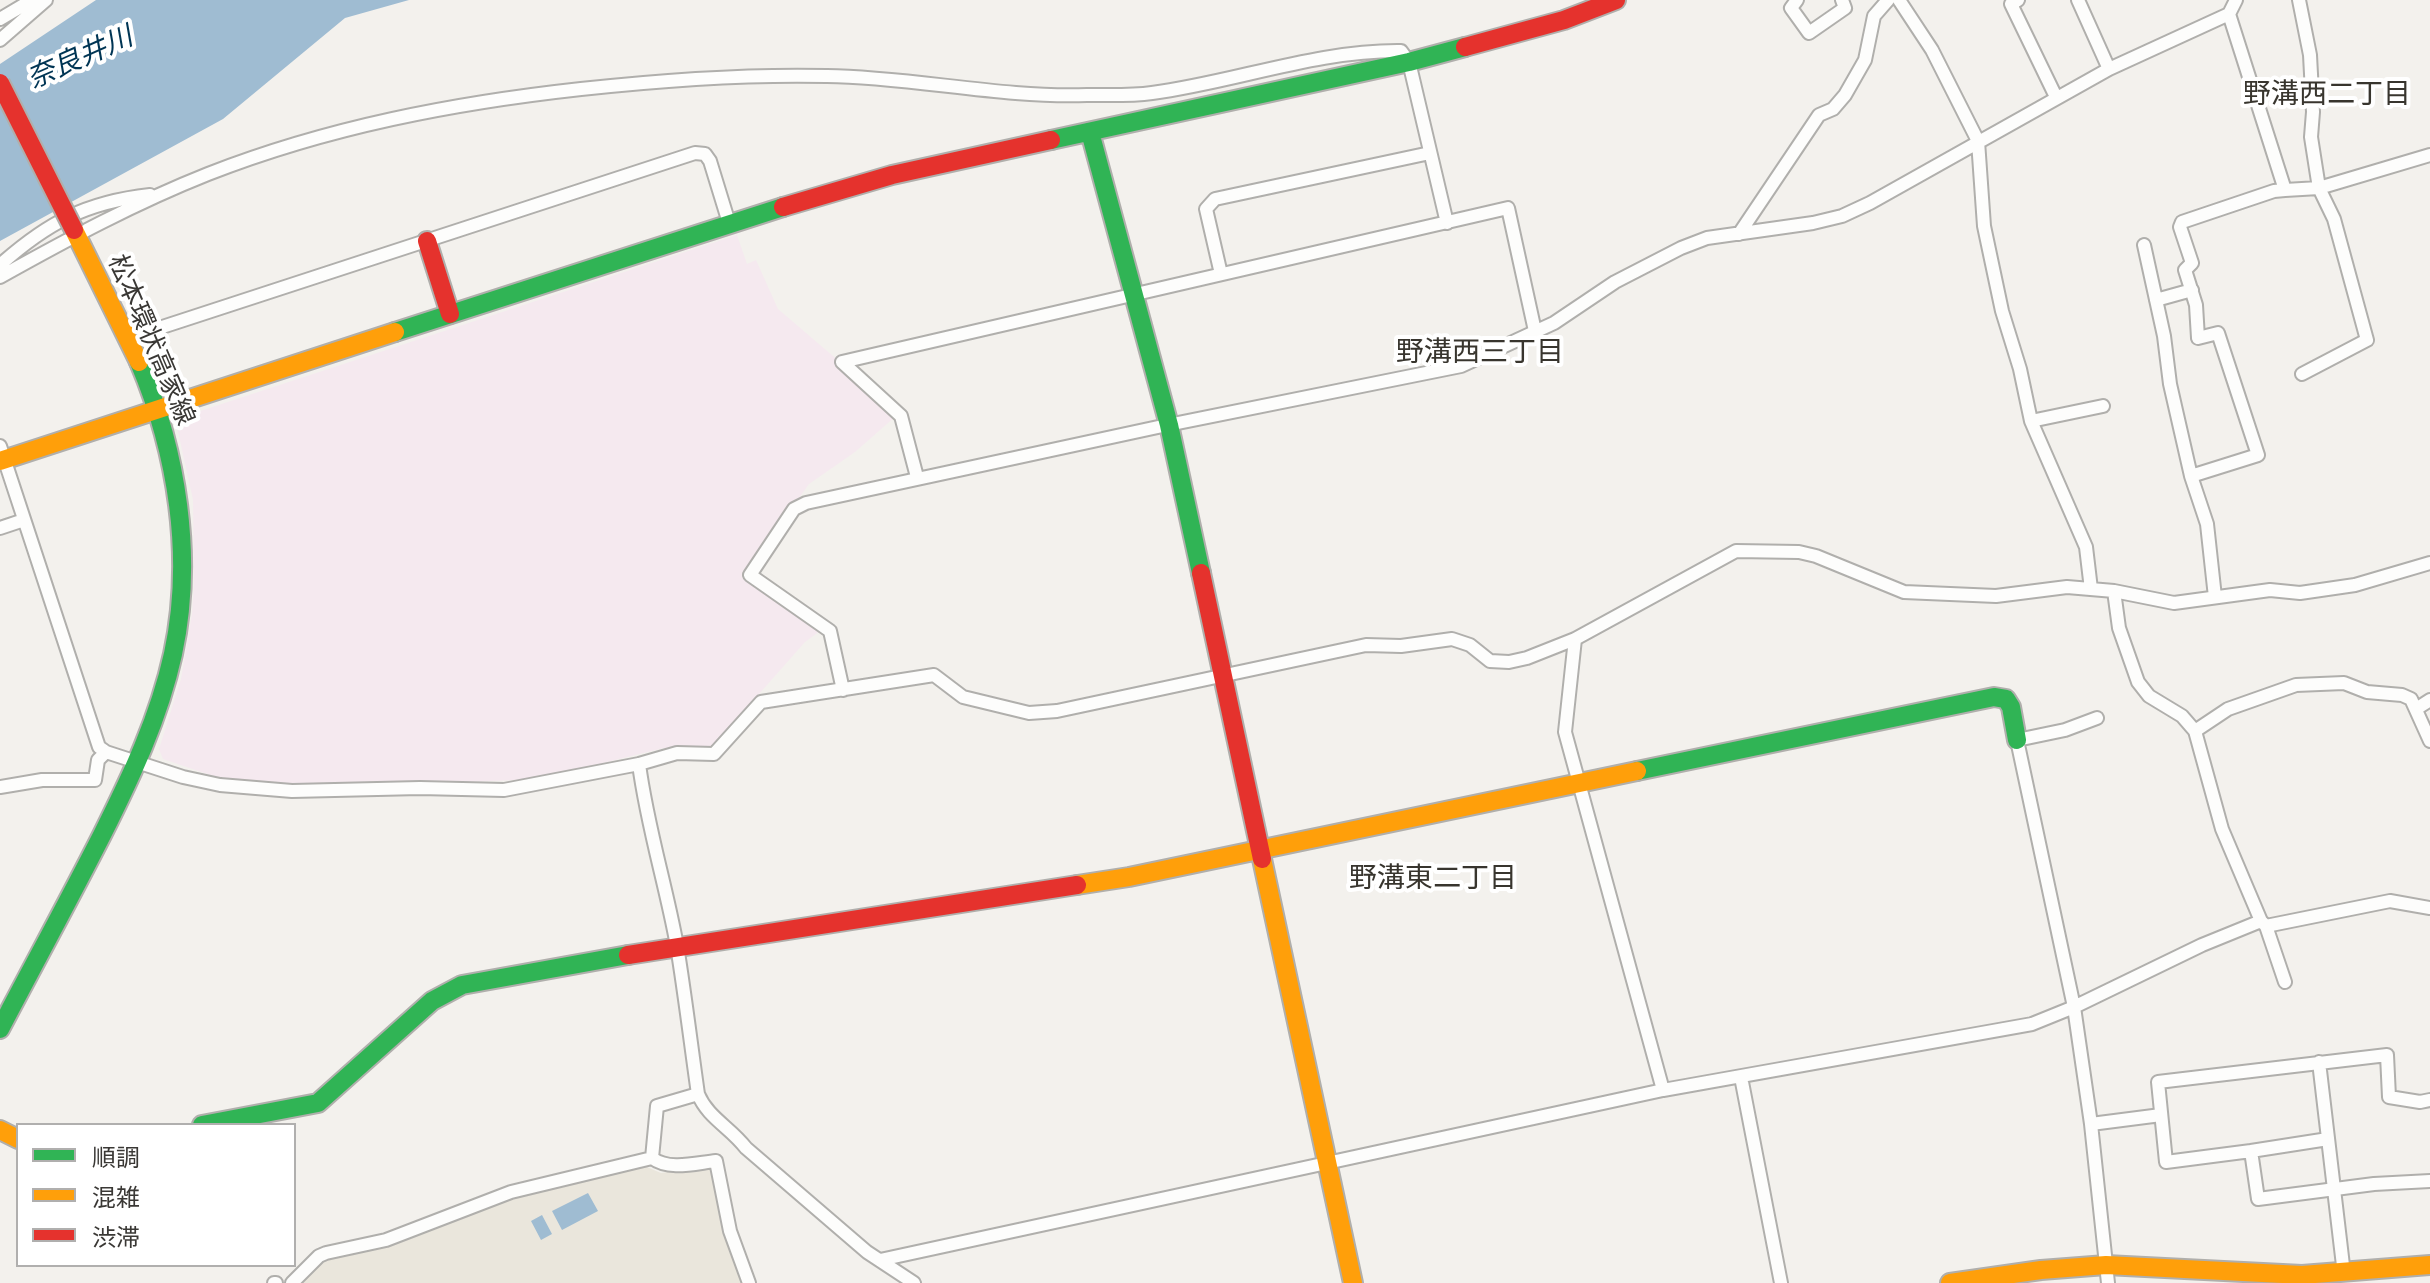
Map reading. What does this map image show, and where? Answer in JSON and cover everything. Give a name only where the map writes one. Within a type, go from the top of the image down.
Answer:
[{"type":"street","points":[[0,19],[32,0]]},
{"type":"street","points":[[0,40],[46,0]]},
{"type":"street","points":[[1616,0],[1564,20],[1409,62],[892,175],[729,223],[156,409],[1,455],[99,747],[183,777],[220,785],[292,791],[504,790],[639,764],[677,753],[714,754],[761,702],[934,675],[963,697],[1029,713],[1057,711],[1366,645],[1401,646],[1452,639],[1470,645],[1490,661],[1509,662],[1575,639],[1736,551],[1799,552],[1816,556],[1904,592],[1917,594],[1996,596],[2067,587],[2114,591],[2174,603],[2270,590],[2300,593],[2355,585],[2430,563]]},
{"type":"street","points":[[1797,0],[1791,8],[1809,33],[1845,8],[1842,0]]},
{"type":"street","points":[[1739,234],[1819,115],[1833,109],[1845,95],[1865,60],[1874,16],[1888,0]]},
{"type":"street","points":[[1899,0],[1932,50],[1978,141],[1984,226],[2002,311],[2020,369],[2031,421],[2086,547],[2091,589]]},
{"type":"street","points":[[2018,0],[2011,4],[2056,97]]},
{"type":"street","points":[[2078,0],[2109,69]]},
{"type":"street","points":[[843,690],[830,631],[750,575],[794,509],[806,503],[917,477],[1461,366],[1554,323],[1615,282],[1681,248],[1707,238],[1813,223],[1842,216],[1870,203],[2109,69],[2229,14],[2236,0]]},
{"type":"street","points":[[2299,0],[2310,55],[2311,137],[2319,188],[2334,219],[2367,340],[2302,374]]},
{"type":"street","points":[[2229,14],[2285,190]]},
{"type":"street","points":[[0,277],[75,232],[161,194],[283,148],[416,113],[520,96],[647,81],[828,76],[1073,96],[1150,94],[1345,55],[1386,50],[1401,51],[1409,62],[1447,223]]},
{"type":"street","name":"松本環状高家線","points":[[0,83],[124,334],[156,409],[168,451],[177,502],[181,582],[169,672],[139,762],[0,1029]]},
{"type":"street","points":[[1090,132],[1169,425],[1353,1283]]},
{"type":"street","points":[[150,331],[695,153],[705,154],[710,161],[729,223]]},
{"type":"street","points":[[1221,274],[1206,209],[1215,199],[1430,153]]},
{"type":"street","points":[[2191,476],[2258,455],[2218,333],[2198,338],[2196,305],[2185,270],[2192,263],[2180,227],[2182,222],[2274,191],[2319,188],[2430,155]]},
{"type":"street","points":[[0,265],[56,221],[94,206],[161,194]]},
{"type":"street","points":[[917,477],[901,416],[842,362],[1508,208],[1535,331]]},
{"type":"street","points":[[427,241],[450,314]]},
{"type":"street","points":[[2144,245],[2170,384],[2191,476],[2207,524],[2215,597]]},
{"type":"street","points":[[2156,300],[2192,290]]},
{"type":"street","points":[[2031,421],[2103,406]]},
{"type":"street","points":[[0,528],[24,520]]},
{"type":"street","points":[[2114,591],[2119,628],[2138,682],[2149,696],[2182,716],[2195,731],[2222,829],[2264,923],[2285,982]]},
{"type":"street","points":[[1575,639],[1565,732],[1663,1090]]},
{"type":"street","points":[[2195,731],[2228,709],[2296,685],[2344,683],[2367,692],[2402,695],[2411,699],[2430,741]]},
{"type":"street","points":[[213,1123],[318,1103],[432,1001],[462,985],[677,946],[1129,877],[1994,697],[2006,699],[2011,707],[2074,1007],[2091,1124],[2107,1274]]},
{"type":"street","points":[[2416,709],[2430,700]]},
{"type":"street","points":[[2017,740],[2065,730],[2097,718]]},
{"type":"street","points":[[0,787],[42,780],[95,780],[98,760],[106,752]]},
{"type":"street","points":[[639,764],[646,814],[677,946],[698,1094],[712,1116],[734,1132],[746,1148],[867,1252],[914,1283]]},
{"type":"street","points":[[880,1260],[1663,1090],[2032,1024],[2202,945],[2264,923],[2390,901],[2430,908]]},
{"type":"street","points":[[2328,1139],[2166,1162],[2158,1082],[2387,1055],[2389,1097],[2420,1102],[2430,1100]]},
{"type":"street","points":[[2319,1062],[2344,1274]]},
{"type":"street","points":[[1741,1077],[1781,1283]]},
{"type":"street","points":[[652,1158],[657,1106],[698,1094]]},
{"type":"street","points":[[2091,1124],[2161,1115]]},
{"type":"street","points":[[2251,1151],[2258,1199],[2374,1184],[2430,1181]]},
{"type":"street","points":[[292,1283],[326,1253],[386,1240],[511,1192],[652,1158]]},
{"type":"street","points":[[652,1158],[659,1164],[673,1165],[716,1161],[730,1231],[749,1283]]},
{"type":"street","points":[[1950,1283],[2107,1274],[2344,1274],[2430,1265]]},
{"type":"shaded area","points":[[737,235],[747,264],[756,260],[778,309],[896,416],[855,452],[809,484],[742,578],[760,586],[820,631],[805,642],[713,746],[664,748],[538,779],[423,784],[378,781],[299,786],[221,781],[163,759],[159,749],[181,679],[194,583],[193,500],[177,427],[182,417]]},
{"type":"shaded area","points":[[642,1165],[661,1173],[707,1166],[713,1170],[745,1283],[297,1283],[325,1257],[513,1196]]},
{"type":"water","name":"奈良井川","points":[[96,0],[409,0],[345,18],[223,119],[0,241],[0,64]]},
{"type":"water","points":[[588,1193],[598,1211],[562,1230],[552,1211]]},
{"type":"water","points":[[542,1215],[552,1234],[541,1240],[531,1221]]},
{"type":"traffic: fast","points":[[1051,140],[1465,47]]},
{"type":"traffic: fast","points":[[1090,132],[1169,425],[1201,573]]},
{"type":"traffic: fast","points":[[395,332],[783,207]]},
{"type":"traffic: fast","points":[[0,1029],[123,791],[152,724],[173,654],[182,580],[178,505],[163,432],[139,362]]},
{"type":"traffic: fast","points":[[1637,771],[1994,697],[2006,699],[2011,707],[2017,740]]},
{"type":"traffic: fast","points":[[213,1123],[318,1103],[432,1001],[462,985],[628,955]]},
{"type":"traffic: slow","points":[[74,230],[139,362]]},
{"type":"traffic: slow","points":[[0,461],[395,332]]},
{"type":"traffic: slow","points":[[1077,885],[1129,877],[1637,771]]},
{"type":"traffic: slow","points":[[1262,859],[1353,1283]]},
{"type":"traffic: slow","points":[[0,1130],[16,1138]]},
{"type":"traffic: slow","points":[[1950,1283],[2041,1270],[2106,1265],[2302,1275],[2430,1265]]},
{"type":"traffic: jam","points":[[1465,47],[1564,20],[1616,0]]},
{"type":"traffic: jam","points":[[0,83],[74,230]]},
{"type":"traffic: jam","points":[[783,207],[892,175],[1051,140]]},
{"type":"traffic: jam","points":[[427,241],[450,314]]},
{"type":"traffic: jam","points":[[1201,573],[1262,859]]},
{"type":"traffic: jam","points":[[628,955],[1077,885]]},
{"type":"district","name":"野溝西二丁目","points":[[2327,95]]},
{"type":"district","name":"野溝西三丁目","points":[[1480,353]]},
{"type":"district","name":"野溝東二丁目","points":[[1433,879]]}]
